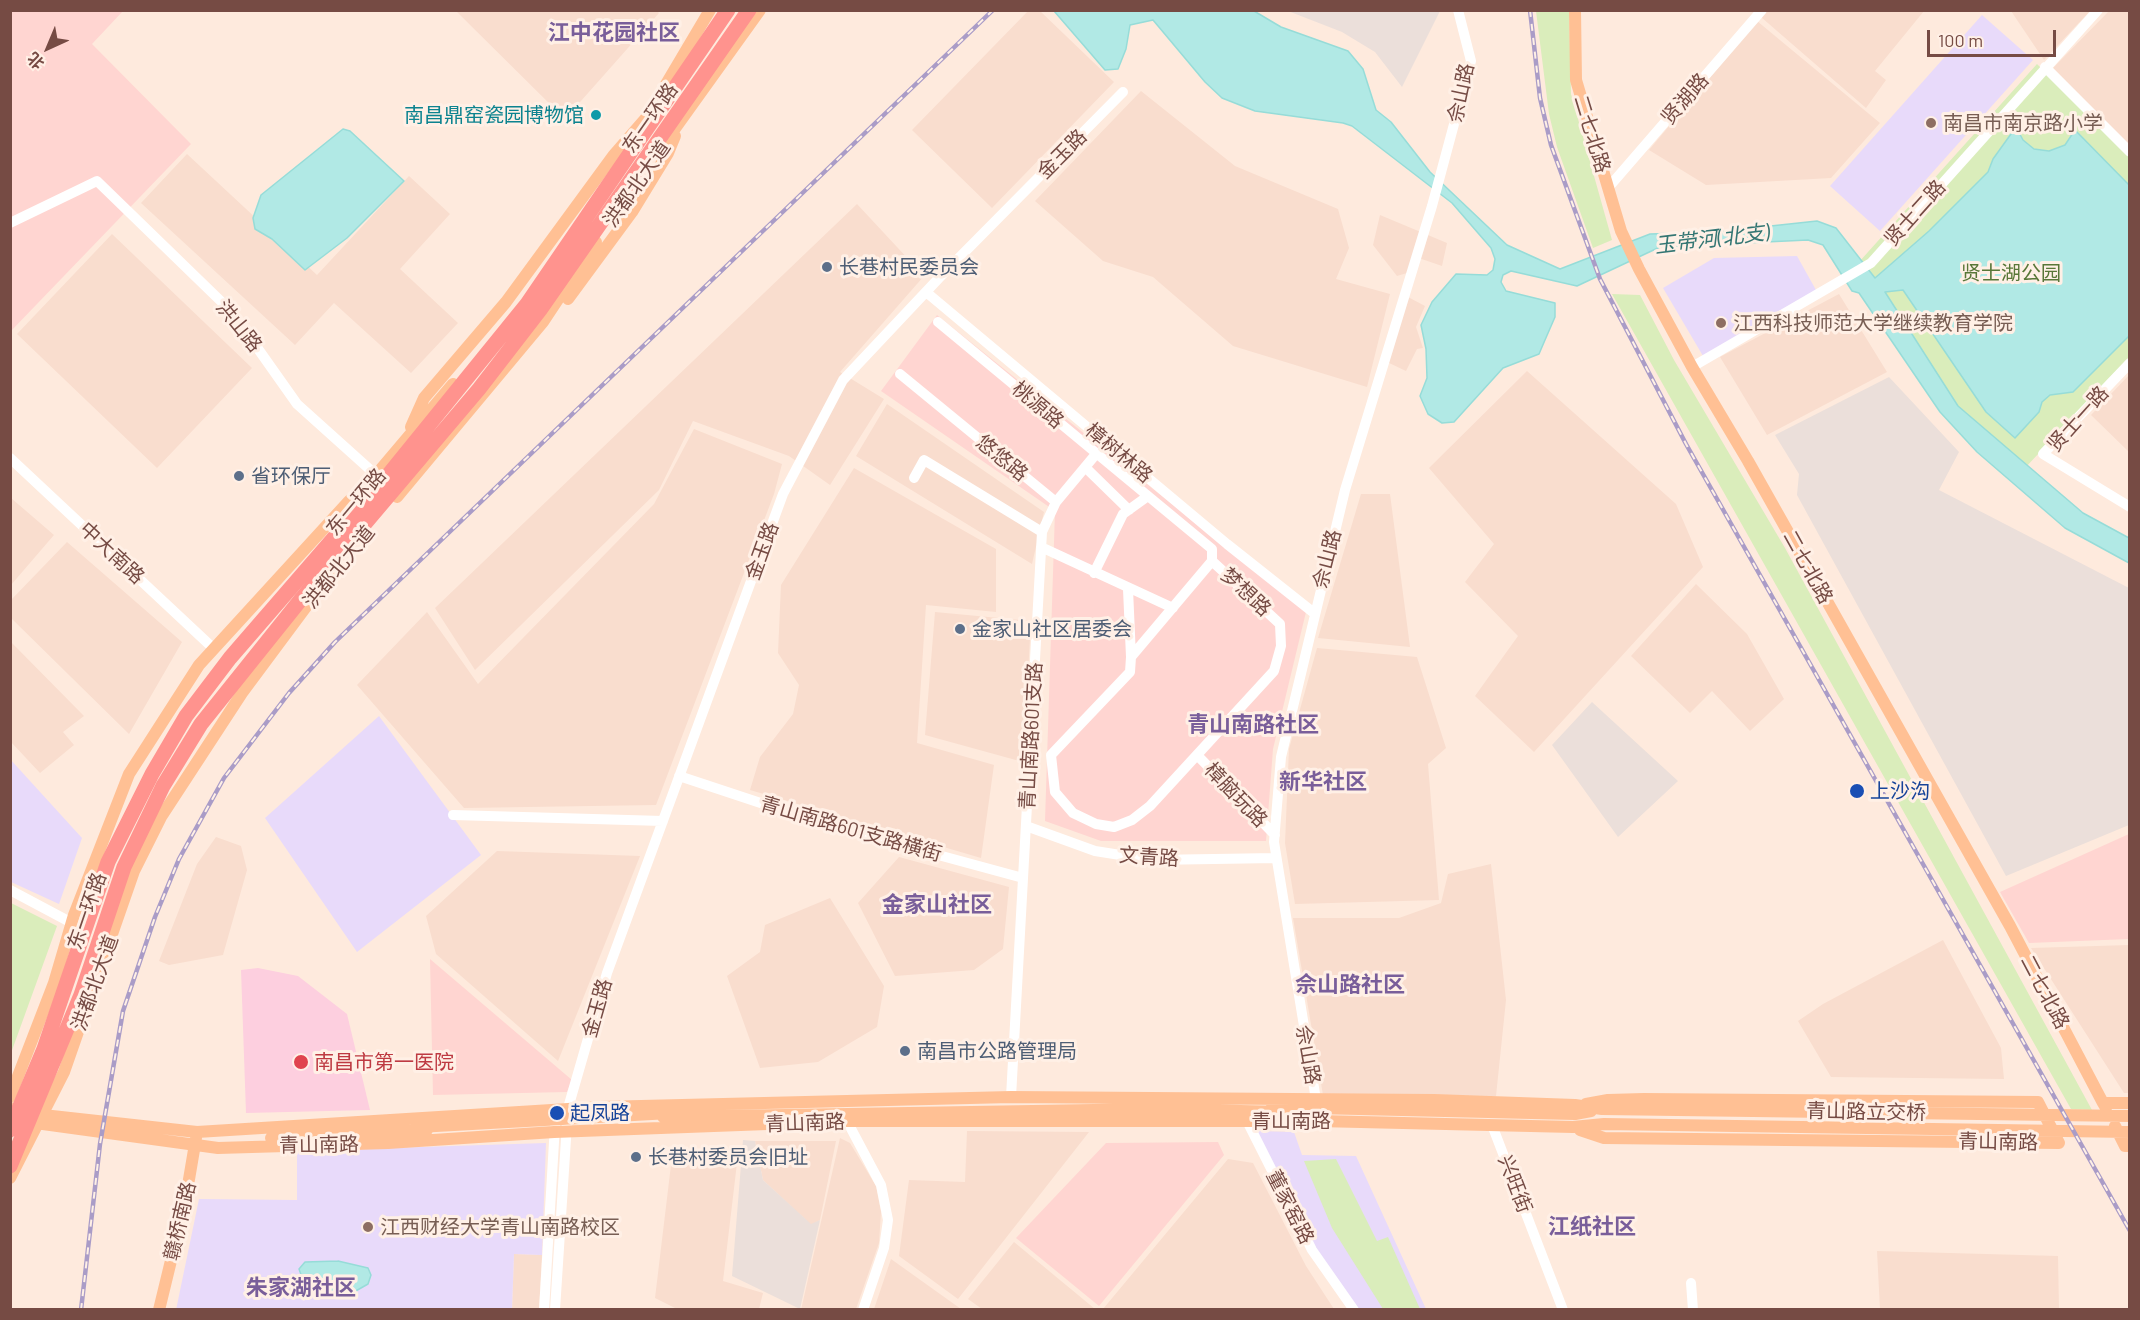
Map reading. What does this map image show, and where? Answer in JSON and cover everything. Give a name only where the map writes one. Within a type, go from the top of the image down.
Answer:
[{"type":"highway","name":"东一环路","points":[[51,1052],[108,862],[152,774],[186,716],[230,658],[385,479],[527,304],[728,10]]},
{"type":"highway","name":"东一环路","points":[[51,1052],[124,867],[163,786],[201,724],[302,598],[486,380],[540,310],[749,10]]},
{"type":"highway","points":[[10,1130],[51,1052]]},
{"type":"highway","points":[[10,1166],[51,1052]]},
{"type":"main road","name":"洪都北大道","points":[[10,1096],[54,983],[72,923],[129,774],[213,648],[376,475],[531,289],[640,128],[710,10]]},
{"type":"main road","name":"洪都北大道","points":[[10,1178],[64,1071],[134,872],[161,816],[242,693],[331,573],[426,464],[543,322],[651,162],[760,10]]},
{"type":"main road","name":"二七北路","points":[[1575,10],[1576,80],[1621,231],[1639,269],[1692,367],[1748,460],[2010,926],[2103,1103]]},
{"type":"main road","points":[[406,438],[424,398],[506,302],[613,156],[670,92]]},
{"type":"main road","points":[[426,464],[454,439],[541,335],[632,212],[668,153],[690,96]]},
{"type":"main road","name":"青山南路","points":[[41,1119],[197,1132],[560,1121],[1011,1097],[1241,1109],[1317,1110],[1575,1105],[1608,1100],[1644,1099],[2038,1102],[2059,1143],[1604,1137],[1573,1127]]},
{"type":"main road","points":[[2130,1103],[2103,1103],[2125,1146],[2130,1146]]},
{"type":"main road","points":[[560,1121],[904,1105],[1241,1109]]},
{"type":"main road","name":"青山南路","points":[[1575,1105],[1602,1110]]},
{"type":"main road","points":[[10,1108],[41,1119]]},
{"type":"main road","name":"青山南路","points":[[41,1119],[195,1146],[388,1143],[560,1121],[848,1121],[1241,1109],[1317,1110],[1492,1125],[1573,1127],[1604,1124]]},
{"type":"main road","points":[[1317,1110],[1575,1114],[1602,1110]]},
{"type":"main road","points":[[1317,1110],[1604,1124]]},
{"type":"main road","name":"青山路立交桥","points":[[1602,1110],[2130,1116]]},
{"type":"main road","points":[[10,1119],[41,1119]]},
{"type":"main road","name":"青山路立交桥","points":[[1604,1124],[2130,1132]]},
{"type":"main road","name":"赣桥南路","points":[[159,1310],[185,1203],[197,1132]]},
{"type":"street","name":"佘山路","points":[[1317,1110],[1276,858],[1275,835],[1281,757],[1314,613],[1360,434],[1432,206],[1471,61],[1458,10]]},
{"type":"street","name":"贤湖路","points":[[1607,185],[1757,10]]},
{"type":"street","name":"贤湖路","points":[[1607,185],[1762,10]]},
{"type":"street","name":"贤士二路","points":[[1692,367],[1823,292],[1870,262],[2098,10]]},
{"type":"street","points":[[2045,67],[2130,152]]},
{"type":"street","name":"金玉路","points":[[560,1121],[607,973],[783,494],[843,380],[926,292],[1123,92]]},
{"type":"street","name":"洪山路","points":[[10,222],[97,180],[232,312],[297,404],[376,475]]},
{"type":"street","name":"樟树林路","points":[[926,292],[1227,544],[1314,613]]},
{"type":"street","name":"桃源路","points":[[938,322],[1212,549],[1212,561]]},
{"type":"street","name":"贤士一路","points":[[2130,363],[2043,454],[2130,507]]},
{"type":"street","name":"悠悠路","points":[[900,374],[1056,502]]},
{"type":"street","points":[[914,477],[924,460],[1042,532],[1056,502],[1096,454]]},
{"type":"street","name":"中大南路","points":[[10,458],[213,648]]},
{"type":"street","points":[[1085,467],[1129,510]]},
{"type":"street","points":[[1095,573],[1124,514],[1148,496]]},
{"type":"street","name":"青山南路601支路","points":[[1011,1097],[1042,532]]},
{"type":"street","points":[[1212,561],[1227,544]]},
{"type":"street","points":[[1041,547],[1128,590],[1173,608]]},
{"type":"street","name":"梦想路","points":[[1212,561],[1280,624],[1281,646],[1274,671],[1150,806],[1132,820],[1114,827],[1096,824],[1072,813],[1055,792],[1051,754],[1130,672],[1131,657],[1212,561]]},
{"type":"street","points":[[1128,590],[1131,657]]},
{"type":"street","name":"樟脑玩路","points":[[1197,755],[1275,835]]},
{"type":"street","name":"青山南路601支路横街","points":[[679,776],[824,824],[1023,878]]},
{"type":"street","points":[[453,815],[663,820]]},
{"type":"street","name":"文青路","points":[[1026,826],[1095,851],[1152,860],[1276,858]]},
{"type":"street","points":[[10,890],[72,923]]},
{"type":"street","name":"董家窑路","points":[[1241,1109],[1312,1250],[1354,1310]]},
{"type":"street","points":[[544,1310],[560,1121]]},
{"type":"street","points":[[555,1310],[560,1121]]},
{"type":"street","points":[[848,1121],[881,1185],[888,1220],[884,1248],[863,1310]]},
{"type":"street","name":"兴旺街","points":[[1492,1125],[1563,1310]]},
{"type":"street","points":[[1691,1283],[1693,1310]]},
{"type":"shaded area","points":[[656,10],[659,13],[565,119],[456,11]]},
{"type":"shaded area","points":[[1029,10],[1040,11],[1114,82],[992,208],[912,130]]},
{"type":"shaded area","points":[[1440,10],[1402,87],[1375,52],[1342,32],[1288,11]]},
{"type":"shaded area","points":[[11,11],[123,11],[92,44],[191,144],[11,331]]},
{"type":"shaded area","points":[[1754,11],[1924,11],[1875,71],[1886,80],[1866,108]]},
{"type":"shaded area","points":[[2011,11],[2090,11],[2044,60]]},
{"type":"shaded area","points":[[2109,11],[2129,11],[2129,146],[2053,68]]},
{"type":"shaded area","name":"南昌市南京路小学","points":[[1982,15],[2033,60],[1880,231],[1830,186]]},
{"type":"shaded area","points":[[1757,21],[1880,123],[1831,178],[1706,185],[1649,150]]},
{"type":"shaded area","points":[[1141,91],[1235,166],[1338,209],[1349,248],[1336,279],[1390,294],[1367,387],[1233,346],[1153,277],[1103,261],[1035,201]]},
{"type":"shaded area","points":[[187,154],[317,275],[409,176],[450,214],[400,269],[458,323],[411,373],[334,303],[295,345],[141,203]]},
{"type":"shaded area","points":[[857,204],[924,276],[840,372],[884,399],[830,485],[789,456],[693,421],[659,490],[475,670],[435,608]]},
{"type":"shaded area","points":[[1380,215],[1447,243],[1442,266],[1413,256],[1407,273],[1397,276],[1373,245]]},
{"type":"shaded area","points":[[112,234],[252,368],[157,468],[17,334]]},
{"type":"shaded area","name":"江西科技师范大学继续教育学院","points":[[1797,256],[1816,290],[1703,356],[1663,288],[1714,258]]},
{"type":"shaded area","points":[[1839,294],[1887,372],[1767,435],[1720,357]]},
{"type":"shaded area","points":[[1408,297],[1425,306],[1416,327],[1423,348],[1417,349],[1406,371],[1387,362]]},
{"type":"shaded area","points":[[937,315],[1306,612],[1273,749],[1266,841],[1101,841],[1045,821],[1055,511],[881,391]]},
{"type":"shaded area","points":[[1527,371],[1676,504],[1703,567],[1534,752],[1475,696],[1518,636],[1465,582],[1494,544],[1429,468]]},
{"type":"shaded area","points":[[2129,375],[2129,452],[2091,415]]},
{"type":"shaded area","points":[[1889,377],[1959,452],[1939,490],[2129,588],[2129,825],[2006,876],[1797,495],[1799,474],[1775,435]]},
{"type":"shaded area","points":[[887,404],[1044,512],[1032,564],[856,456]]},
{"type":"shaded area","points":[[694,429],[782,464],[774,494],[656,805],[464,808],[357,685],[427,612],[478,684],[654,504]]},
{"type":"shaded area","points":[[854,468],[996,549],[996,612],[926,605],[917,743],[994,765],[981,858],[750,790],[760,757],[793,714],[799,685],[778,653],[781,585]]},
{"type":"shaded area","points":[[1361,494],[1390,494],[1410,647],[1318,638]]},
{"type":"shaded area","points":[[11,498],[54,535],[11,585]]},
{"type":"shaded area","points":[[67,542],[182,642],[129,734],[11,618],[11,600]]},
{"type":"shaded area","points":[[1696,584],[1747,634],[1784,699],[1750,731],[1712,691],[1690,713],[1631,656]]},
{"type":"shaded area","points":[[935,612],[1031,621],[1023,762],[925,735]]},
{"type":"shaded area","points":[[10,641],[84,716],[63,732],[74,745],[40,773],[11,742]]},
{"type":"shaded area","points":[[1317,648],[1417,657],[1446,748],[1428,764],[1439,900],[1295,904],[1285,843],[1289,749]]},
{"type":"shaded area","points":[[1592,702],[1678,781],[1618,837],[1552,745]]},
{"type":"shaded area","points":[[379,716],[481,855],[357,952],[265,818]]},
{"type":"shaded area","points":[[10,759],[82,838],[59,904],[11,882]]},
{"type":"shaded area","points":[[2129,834],[2129,939],[2029,943],[2000,892]]},
{"type":"shaded area","points":[[216,837],[241,846],[247,870],[223,955],[169,965],[159,961],[197,864]]},
{"type":"shaded area","points":[[497,851],[640,856],[558,1061],[436,954],[426,916]]},
{"type":"shaded area","name":"金家山社区","points":[[899,857],[1009,887],[1003,949],[974,970],[895,976],[858,903]]},
{"type":"shaded area","points":[[1491,864],[1506,1000],[1496,1096],[1323,1095],[1293,918],[1399,918],[1441,903],[1448,874]]},
{"type":"shaded area","points":[[830,898],[884,986],[877,1027],[818,1062],[760,1068],[727,976],[760,952],[765,925]]},
{"type":"shaded area","points":[[1943,940],[2001,1048],[2004,1079],[1831,1077],[1798,1021],[1823,1004]]},
{"type":"shaded area","points":[[2129,945],[2130,1093],[2124,1093],[2031,948]]},
{"type":"shaded area","points":[[430,959],[572,1080],[567,1092],[433,1095]]},
{"type":"shaded area","name":"南昌市第一医院","points":[[258,968],[298,976],[347,1014],[370,1110],[246,1113],[241,970]]},
{"type":"shaded area","points":[[967,1131],[1089,1132],[958,1299],[899,1256],[909,1180],[965,1182]]},
{"type":"shaded area","points":[[1256,1131],[1294,1132],[1302,1155],[1356,1156],[1426,1309],[1358,1309],[1316,1250]]},
{"type":"shaded area","points":[[840,1138],[850,1143],[876,1186],[881,1212],[879,1243],[856,1309],[801,1310]]},
{"type":"shaded area","points":[[743,1140],[755,1141],[763,1180],[811,1224],[820,1220],[800,1309],[732,1276]]},
{"type":"shaded area","points":[[755,1141],[836,1141],[820,1220],[811,1225],[763,1180]]},
{"type":"shaded area","points":[[1218,1142],[1224,1155],[1099,1306],[1016,1238],[1106,1143]]},
{"type":"shaded area","name":"江西财经大学青山南路校区","points":[[546,1143],[542,1255],[514,1254],[512,1309],[176,1310],[199,1199],[297,1200],[297,1151]]},
{"type":"shaded area","points":[[1228,1159],[1253,1163],[1306,1266],[1334,1309],[1103,1309]]},
{"type":"shaded area","points":[[737,1163],[723,1281],[763,1293],[759,1309],[677,1309],[655,1298],[671,1165]]},
{"type":"shaded area","points":[[1014,1242],[1095,1309],[982,1309],[968,1299]]},
{"type":"shaded area","points":[[1877,1251],[2058,1256],[2059,1309],[1880,1309]]},
{"type":"shaded area","points":[[514,1254],[542,1255],[539,1309],[512,1310]]},
{"type":"shaded area","points":[[891,1259],[961,1309],[874,1309]]},
{"type":"green space","points":[[1536,11],[1569,11],[1571,94],[1612,240],[1593,248],[1557,147],[1549,114]]},
{"type":"green space","name":"贤士湖公园","points":[[2037,64],[2129,156],[2129,357],[2025,468],[1956,407],[1859,262]]},
{"type":"green space","points":[[1612,294],[1640,295],[1674,360],[1785,548],[2092,1110],[2071,1109]]},
{"type":"green space","points":[[11,903],[57,926],[11,1053]]},
{"type":"green space","points":[[1336,1159],[1377,1241],[1388,1237],[1420,1309],[1383,1309],[1332,1228],[1304,1161]]},
{"type":"water","name":"玉带河(北支)","points":[[1054,11],[1254,11],[1281,27],[1348,51],[1363,69],[1376,110],[1391,122],[1430,172],[1507,245],[1560,269],[1650,234],[1715,232],[1817,221],[1836,228],[1875,278],[1929,231],[1988,172],[1993,159],[2016,127],[2023,140],[2034,149],[2049,151],[2065,145],[2075,130],[2129,185],[2130,335],[2073,392],[2050,395],[2042,402],[2039,412],[2015,438],[1986,412],[1903,290],[1885,292],[1958,406],[2083,513],[2129,538],[2129,563],[2065,528],[1977,452],[1940,412],[1859,293],[1852,291],[1823,245],[1808,240],[1660,247],[1577,286],[1511,271],[1503,275],[1501,282],[1506,291],[1555,303],[1555,317],[1539,354],[1503,368],[1454,422],[1442,423],[1428,414],[1420,396],[1427,378],[1426,349],[1421,325],[1432,302],[1456,274],[1487,275],[1493,270],[1495,259],[1491,248],[1452,203],[1352,126],[1255,111],[1222,98],[1205,82],[1153,20],[1130,25],[1126,49],[1118,69],[1105,70]]},
{"type":"water","points":[[343,129],[350,131],[404,181],[347,238],[305,270],[272,239],[255,229],[253,218],[261,195]]},
{"type":"water","points":[[338,1261],[368,1268],[371,1275],[368,1284],[354,1292],[316,1293],[304,1283],[299,1269],[305,1262]]},
{"type":"railway","points":[[81,1310],[100,1144],[123,1011],[155,917],[179,859],[224,778],[289,693],[335,642],[993,10]]},
{"type":"railway","points":[[1530,10],[1540,98],[1551,145],[1600,279],[1686,444],[2130,1231]]},
{"type":"place","name":"南昌鼎窑瓷园博物馆","points":[[596,115]]},
{"type":"place","name":"南昌市南京路小学","points":[[1931,123]]},
{"type":"place","name":"长巷村民委员会","points":[[827,267]]},
{"type":"place","name":"江西科技师范大学继续教育学院","points":[[1721,323]]},
{"type":"place","name":"省环保厅","points":[[239,476]]},
{"type":"place","name":"金家山社区居委会","points":[[960,629]]},
{"type":"place","name":"上沙沟","points":[[1857,791]]},
{"type":"place","name":"南昌市公路管理局","points":[[905,1051]]},
{"type":"place","name":"南昌市第一医院","points":[[301,1062]]},
{"type":"place","name":"起凤路","points":[[557,1113]]},
{"type":"place","name":"长巷村委员会旧址","points":[[636,1157]]},
{"type":"place","name":"江西财经大学青山南路校区","points":[[368,1227]]},
{"type":"district","name":"江中花园社区","points":[[614,33]]},
{"type":"district","name":"青山南路社区","points":[[1253,725]]},
{"type":"district","name":"新华社区","points":[[1323,782]]},
{"type":"district","name":"金家山社区","points":[[937,905]]},
{"type":"district","name":"佘山路社区","points":[[1350,985]]},
{"type":"district","name":"江纸社区","points":[[1592,1227]]},
{"type":"district","name":"朱家湖社区","points":[[301,1288]]}]
